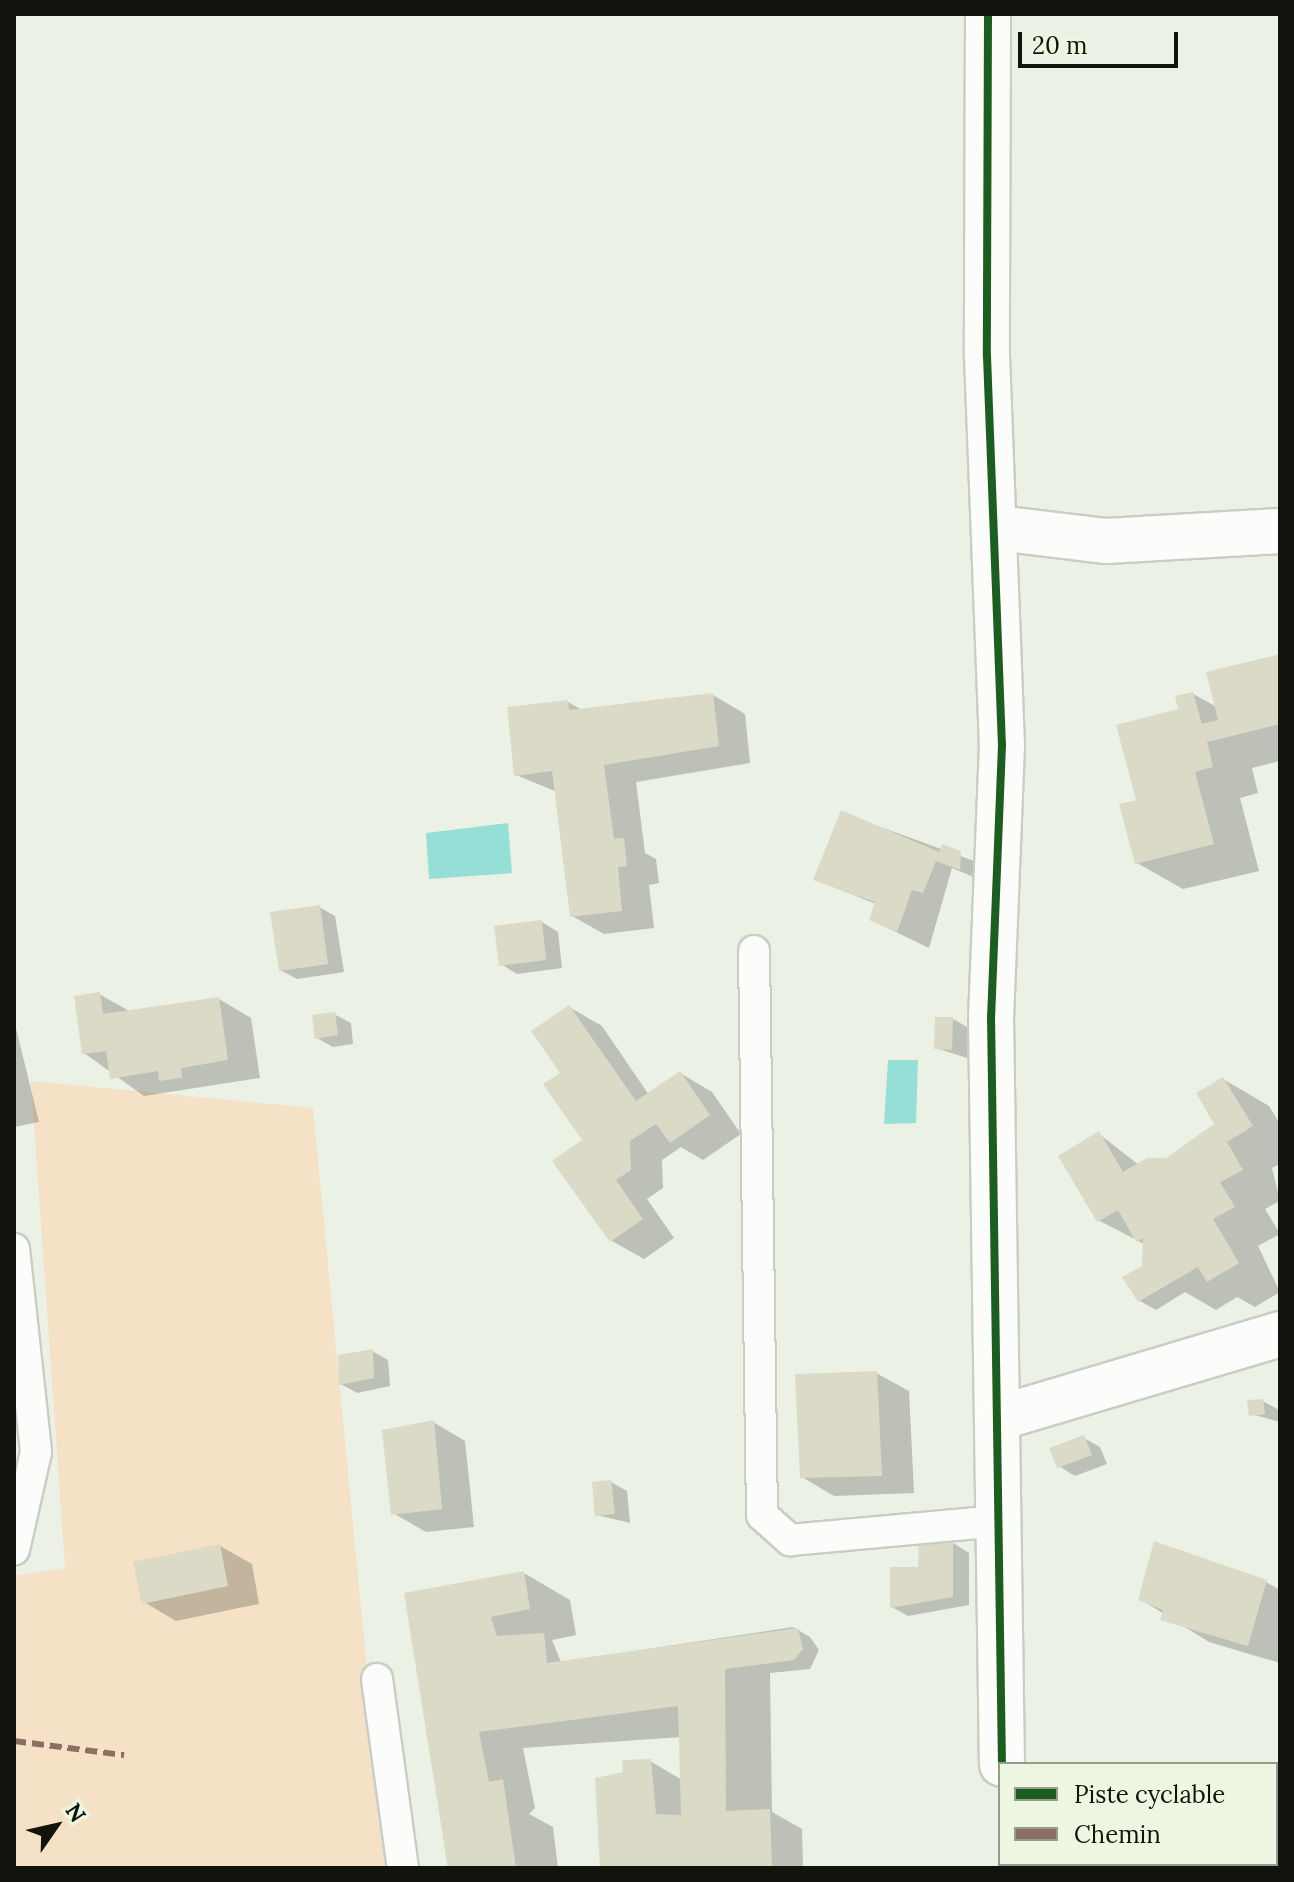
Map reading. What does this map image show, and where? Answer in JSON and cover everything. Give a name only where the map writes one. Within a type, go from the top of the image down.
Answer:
[{"type":"street","points":[[988,14],[987,356],[998,528],[1002,745],[991,1016],[1002,1417],[999,1521],[1002,1762]]},
{"type":"street","points":[[998,528],[1106,541],[1280,531]]},
{"type":"street","points":[[1002,1417],[1280,1334]]},
{"type":"lane","points":[[754,951],[762,1515],[790,1540],[999,1521]]},
{"type":"lane","points":[[14,1249],[36,1452],[14,1550]]},
{"type":"lane","points":[[377,1679],[403,1868]]},
{"type":"shaded area","points":[[31,1081],[313,1108],[386,1868],[14,1868],[14,1576],[65,1568]]},
{"type":"water","points":[[508,823],[512,873],[429,879],[426,833]]},
{"type":"water","points":[[888,1060],[918,1060],[916,1123],[884,1124]]},
{"type":"building","points":[[1280,654],[1280,724],[1207,742],[1213,767],[1195,772],[1214,844],[1135,864],[1119,804],[1136,800],[1116,725],[1178,709],[1175,696],[1193,692],[1202,724],[1218,720],[1206,672]]},
{"type":"building","points":[[713,693],[719,746],[604,765],[614,839],[624,838],[627,866],[618,867],[622,911],[570,917],[552,771],[514,776],[507,707],[568,700],[569,710]]},
{"type":"building","points":[[841,810],[939,852],[942,844],[961,851],[960,870],[936,861],[923,893],[912,890],[897,932],[869,920],[875,902],[813,880]]},
{"type":"building","points":[[320,905],[328,964],[279,971],[270,912]]},
{"type":"building","points":[[542,920],[546,960],[499,966],[494,926]]},
{"type":"building","points":[[100,992],[103,1014],[219,997],[228,1060],[181,1068],[182,1078],[159,1081],[158,1071],[110,1079],[106,1051],[82,1054],[74,996]]},
{"type":"building","points":[[569,1005],[636,1101],[680,1071],[710,1115],[670,1143],[656,1124],[630,1141],[631,1170],[616,1180],[643,1219],[610,1242],[552,1161],[582,1140],[543,1084],[560,1073],[531,1031]]},
{"type":"building","points":[[335,1012],[338,1035],[315,1039],[312,1015]]},
{"type":"building","points":[[935,1017],[953,1017],[952,1050],[934,1049]]},
{"type":"building","points":[[1223,1077],[1253,1126],[1227,1142],[1243,1170],[1220,1182],[1235,1207],[1213,1219],[1239,1263],[1207,1282],[1198,1267],[1138,1302],[1122,1277],[1142,1266],[1143,1238],[1136,1242],[1118,1210],[1097,1222],[1058,1156],[1099,1131],[1123,1172],[1147,1158],[1166,1158],[1214,1124],[1196,1093]]},
{"type":"building","points":[[373,1349],[374,1378],[339,1385],[338,1355]]},
{"type":"building","points":[[877,1371],[882,1476],[800,1478],[795,1374]]},
{"type":"building","points":[[1263,1399],[1265,1414],[1249,1416],[1247,1400]]},
{"type":"building","points":[[434,1420],[442,1509],[391,1515],[382,1430]]},
{"type":"building","points":[[1084,1435],[1092,1455],[1057,1468],[1049,1448]]},
{"type":"building","points":[[611,1480],[615,1514],[595,1516],[592,1482]]},
{"type":"building","points":[[919,1539],[953,1541],[953,1597],[890,1608],[890,1567],[918,1567]]},
{"type":"building","points":[[1154,1541],[1267,1580],[1248,1646],[1160,1620],[1163,1610],[1138,1600]]},
{"type":"building","points":[[220,1544],[228,1586],[142,1604],[133,1562]]},
{"type":"building","points":[[524,1571],[530,1609],[491,1617],[497,1636],[544,1633],[547,1663],[798,1628],[803,1649],[794,1660],[725,1669],[726,1811],[770,1809],[772,1868],[600,1868],[595,1778],[623,1772],[622,1760],[651,1759],[656,1814],[681,1815],[678,1706],[479,1732],[489,1782],[503,1779],[516,1868],[448,1868],[404,1593]]},
{"type":"marked path","points":[[14,1741],[124,1755]]},
{"type":"cycle path","points":[[988,14],[987,356],[1002,745],[991,1016],[1002,1762]]}]
